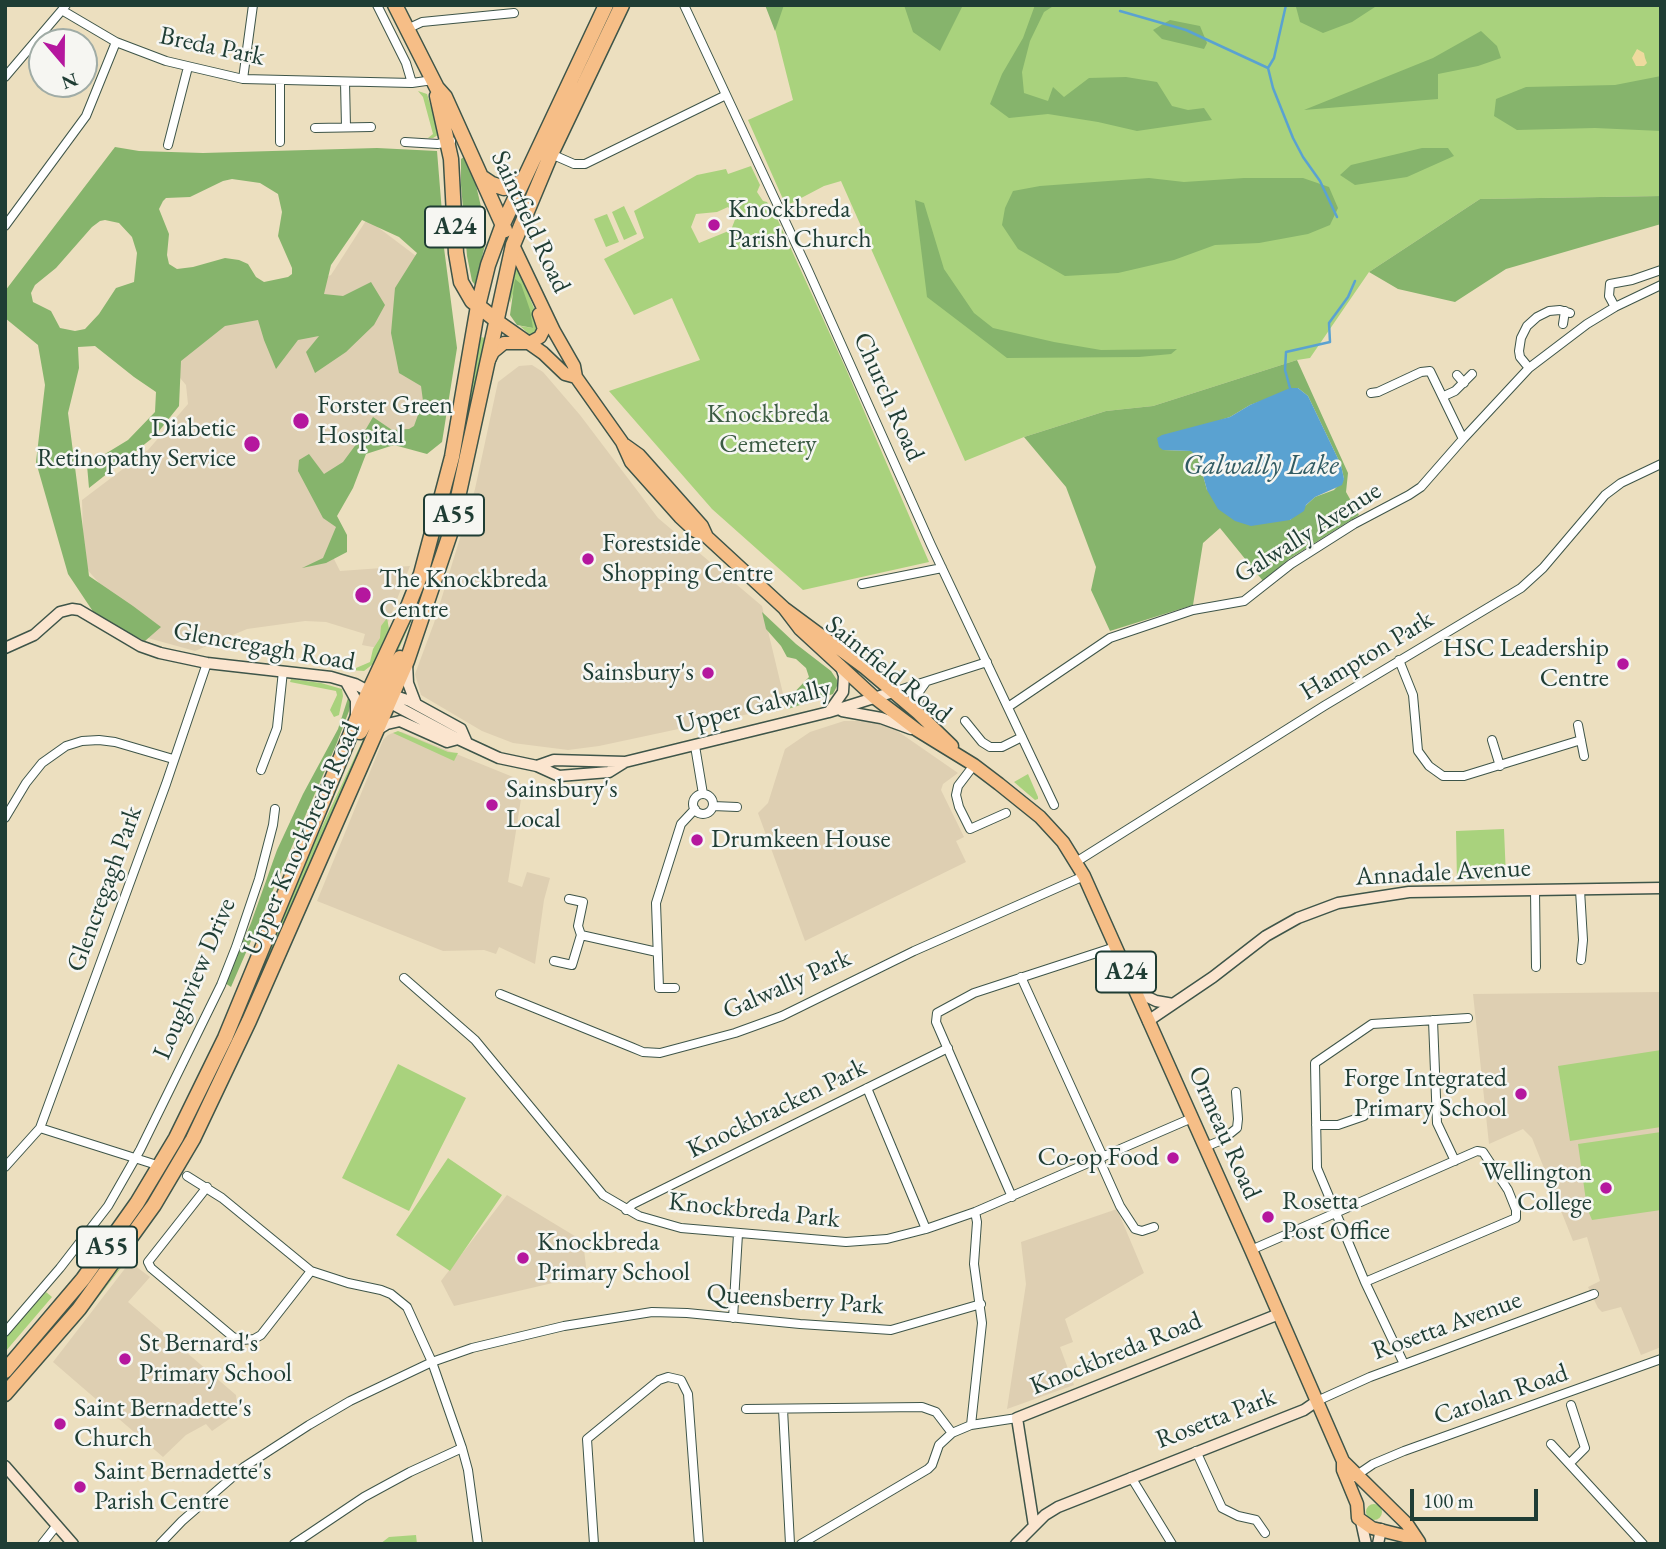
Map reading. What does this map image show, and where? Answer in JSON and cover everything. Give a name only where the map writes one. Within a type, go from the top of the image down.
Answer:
[{"type":"highway","name":"Saintfield Road","points":[[395,5],[435,84],[445,97],[513,245]]},
{"type":"highway","name":"A55","points":[[503,224],[606,5]]},
{"type":"highway","name":"A55","points":[[513,245],[551,154],[622,5]]},
{"type":"highway","name":"Saintfield Road","points":[[435,84],[449,142],[461,282],[478,306],[496,320]]},
{"type":"highway","points":[[482,177],[504,188],[522,182]]},
{"type":"highway","name":"Upper Knockbreda Road","points":[[5,1394],[58,1334],[115,1262],[173,1172],[205,1115],[377,730],[382,696],[405,614],[428,547],[457,433],[478,306],[488,265],[503,224]]},
{"type":"highway","name":"Upper Knockbreda Road","points":[[5,1371],[83,1279],[137,1203],[173,1172],[191,1110],[225,1038],[352,730],[382,696],[407,661],[450,534],[513,245]]},
{"type":"highway","points":[[330,785],[420,624]]},
{"type":"highway","points":[[5,1406],[43,1363],[58,1334]]},
{"type":"main road","name":"Saintfield Road","points":[[513,245],[554,331],[574,366],[576,377],[622,442],[631,462],[680,517],[695,531],[707,537],[784,608],[893,692],[971,763],[1053,829]]},
{"type":"main road","name":"A24","points":[[529,343],[540,337],[544,329],[530,295],[532,284]]},
{"type":"main road","name":"Saintfield Road","points":[[496,320],[529,343],[565,374],[576,377]]},
{"type":"main road","points":[[487,365],[498,346],[508,342],[529,343]]},
{"type":"main road","name":"Saintfield Road","points":[[784,608],[800,629],[876,698],[917,730],[971,763]]},
{"type":"main road","points":[[826,639],[871,685],[876,698]]},
{"type":"main road","points":[[893,692],[899,707],[940,745]]},
{"type":"main road","name":"Ormeau Road","points":[[1053,829],[1084,876],[1343,1461],[1407,1524],[1418,1541]]},
{"type":"main road","name":"Ormeau Road","points":[[1343,1461],[1343,1470],[1361,1521],[1372,1528],[1418,1541]]},
{"type":"main road","points":[[1355,1499],[1375,1494]]},
{"type":"main road","points":[[1381,1529],[1386,1523],[1390,1507]]},
{"type":"street","points":[[243,79],[253,5]]},
{"type":"street","points":[[377,5],[406,63],[412,83]]},
{"type":"street","name":"Church Road","points":[[684,5],[942,568],[1054,805]]},
{"type":"street","points":[[5,77],[64,8]]},
{"type":"street","name":"Breda Park","points":[[64,8],[88,27],[152,57],[243,79],[435,84]]},
{"type":"street","points":[[407,29],[430,21],[513,13]]},
{"type":"street","points":[[5,226],[86,116],[116,42]]},
{"type":"street","points":[[168,145],[188,66]]},
{"type":"street","points":[[280,82],[280,142]]},
{"type":"street","points":[[345,82],[346,127]]},
{"type":"street","points":[[551,154],[574,164],[584,164],[726,95]]},
{"type":"street","points":[[316,128],[371,127]]},
{"type":"street","points":[[405,142],[438,144],[464,136]]},
{"type":"street","points":[[1615,307],[1609,296],[1610,284],[1661,270]]},
{"type":"street","name":"Galwally Avenue","points":[[1008,708],[1110,638],[1193,610],[1244,601],[1291,564],[1354,524],[1422,487],[1529,368],[1560,343],[1615,307],[1661,285]]},
{"type":"street","points":[[1529,368],[1520,357],[1519,351],[1527,326],[1543,313],[1554,310],[1567,312],[1563,324]]},
{"type":"street","points":[[1371,393],[1378,393],[1427,370],[1433,373],[1463,439]]},
{"type":"street","points":[[1444,397],[1472,374]]},
{"type":"street","points":[[1457,375],[1464,383]]},
{"type":"street","name":"Hampton Park","points":[[1076,862],[1399,660],[1521,588],[1543,568],[1605,495],[1621,483],[1661,464]]},
{"type":"street","points":[[862,584],[942,568]]},
{"type":"street","name":"Glencregagh Road","points":[[5,648],[24,640],[60,612],[72,609],[86,613],[140,646],[160,653],[207,663],[331,677],[382,696]]},
{"type":"street","points":[[1399,660],[1413,695],[1415,744],[1429,766],[1443,776],[1453,777],[1500,766],[1581,740]]},
{"type":"street","points":[[407,661],[408,683],[416,704]]},
{"type":"street","points":[[893,692],[987,662]]},
{"type":"street","name":"Glencregagh Park","points":[[40,1128],[166,784],[207,663]]},
{"type":"street","points":[[841,667],[844,676],[843,692],[833,711],[881,718],[917,730]]},
{"type":"street","points":[[261,770],[277,728],[283,671]]},
{"type":"street","points":[[346,682],[352,689],[357,704],[352,730]]},
{"type":"street","points":[[918,713],[919,692],[926,682]]},
{"type":"street","name":"Upper Galwally","points":[[382,696],[462,741],[499,758],[537,766],[554,775],[570,776],[609,772],[625,762],[833,711],[893,692]]},
{"type":"street","points":[[377,730],[400,721],[447,742],[462,741],[461,729],[416,704],[382,696]]},
{"type":"street","points":[[965,721],[982,742],[990,747],[1002,747],[1022,737]]},
{"type":"street","points":[[1578,725],[1584,757]]},
{"type":"street","points":[[5,818],[26,783],[42,763],[66,746],[99,740],[116,742],[173,759]]},
{"type":"street","points":[[1492,740],[1500,766]]},
{"type":"street","points":[[695,746],[703,794]]},
{"type":"street","points":[[971,763],[956,795],[970,829],[1006,813]]},
{"type":"street","points":[[703,794],[711,797],[713,806]]},
{"type":"street","points":[[675,988],[659,988],[656,912],[681,824],[695,809],[695,799],[703,794]]},
{"type":"street","points":[[695,809],[705,814],[713,806],[737,807]]},
{"type":"street","name":"Loughview Drive","points":[[5,1332],[108,1206],[135,1158],[216,995],[236,947],[259,879],[275,809]]},
{"type":"street","name":"Galwally Park","points":[[500,994],[631,1048],[660,1053],[735,1033],[782,1016],[914,951],[1084,876]]},
{"type":"street","name":"Annadale Avenue","points":[[1148,1021],[1266,936],[1313,911],[1338,903],[1409,892],[1661,888]]},
{"type":"street","points":[[1580,890],[1583,940],[1581,960]]},
{"type":"street","points":[[1535,891],[1536,967]]},
{"type":"street","points":[[554,961],[572,965],[580,935],[578,926],[583,902],[569,899]]},
{"type":"street","points":[[580,935],[657,952]]},
{"type":"street","points":[[1012,1197],[936,1022],[937,1013],[974,993],[1115,947]]},
{"type":"street","points":[[1021,977],[1120,1206],[1135,1229],[1142,1231],[1154,1227]]},
{"type":"street","name":"Knockbreda Park","points":[[404,978],[475,1040],[603,1195],[652,1222],[681,1228],[846,1242],[887,1239],[975,1212],[1192,1118]]},
{"type":"street","points":[[1135,991],[1156,1001],[1173,1004]]},
{"type":"street","points":[[1404,1364],[1365,1282],[1317,1168],[1314,1067],[1317,1060],[1372,1024],[1468,1018]]},
{"type":"street","points":[[1433,1020],[1437,1123],[1455,1161]]},
{"type":"street","name":"Knockbracken Park","points":[[626,1210],[633,1204],[948,1048]]},
{"type":"street","points":[[867,1088],[926,1229]]},
{"type":"street","points":[[1205,1147],[1222,1140],[1237,1128],[1236,1092]]},
{"type":"street","points":[[1316,1125],[1338,1125],[1364,1116],[1364,1103]]},
{"type":"street","points":[[1226,1108],[1237,1108]]},
{"type":"street","points":[[5,1167],[40,1128],[135,1158],[207,1187],[311,1271],[381,1290],[398,1299],[412,1314],[462,1448],[468,1470],[478,1544]]},
{"type":"street","points":[[1251,1250],[1477,1151],[1483,1152],[1508,1190],[1516,1210],[1516,1218],[1365,1282]]},
{"type":"street","points":[[207,1187],[148,1262],[150,1268],[233,1337],[242,1340],[261,1335],[311,1271]]},
{"type":"street","points":[[971,1425],[982,1323],[974,1264],[977,1222],[975,1212]]},
{"type":"street","points":[[733,1318],[738,1234]]},
{"type":"street","name":"Rosetta Avenue","points":[[1317,1401],[1404,1364],[1594,1294]]},
{"type":"street","name":"Queensberry Park","points":[[160,1544],[215,1491],[268,1451],[350,1401],[432,1362],[472,1348],[564,1326],[652,1312],[891,1330],[981,1304]]},
{"type":"street","name":"Knockbreda Road","points":[[1034,1526],[1017,1418],[1279,1314]]},
{"type":"street","name":"Carolan Road","points":[[1357,1475],[1373,1464],[1404,1451],[1661,1359]]},
{"type":"street","points":[[594,1544],[587,1439],[659,1380],[668,1377],[681,1380],[688,1394],[699,1544]]},
{"type":"street","name":"Rosetta Park","points":[[1034,1526],[1058,1507],[1304,1410],[1317,1401]]},
{"type":"street","points":[[1570,1405],[1585,1448],[1570,1463]]},
{"type":"street","points":[[746,1409],[922,1407],[936,1412],[952,1433]]},
{"type":"street","points":[[783,1409],[790,1544]]},
{"type":"street","points":[[801,1544],[928,1469],[939,1446],[952,1433],[971,1425],[1017,1418]]},
{"type":"street","points":[[1551,1444],[1643,1544]]},
{"type":"street","points":[[294,1544],[364,1497],[462,1448]]},
{"type":"street","points":[[1196,1451],[1222,1508],[1237,1516],[1256,1520],[1265,1533]]},
{"type":"street","points":[[5,1466],[73,1544]]},
{"type":"street","points":[[1355,1499],[1353,1477],[1357,1475]]},
{"type":"street","name":"Rosetta Park","points":[[1131,1477],[1172,1544]]},
{"type":"street","points":[[1361,1521],[1366,1544]]},
{"type":"street","points":[[42,1544],[57,1525]]},
{"type":"street","points":[[1016,1544],[1034,1526]]},
{"type":"street","points":[[1378,1544],[1381,1529]]},
{"type":"shaded area","name":"Forster Green Hospital","points":[[367,219],[420,259],[429,389],[428,446],[383,440],[365,454],[331,514],[341,535],[332,555],[340,571],[410,566],[378,648],[362,645],[365,634],[326,622],[305,621],[247,629],[195,651],[148,638],[84,566],[82,500],[148,450],[188,404],[186,385],[169,365],[238,310],[331,275]]},
{"type":"shaded area","name":"Forestside Shopping Centre","points":[[532,365],[543,372],[580,415],[658,518],[762,606],[786,706],[599,746],[568,750],[513,743],[482,731],[421,695],[415,674],[434,623],[475,489],[498,382],[519,366]]},
{"type":"shaded area","points":[[844,721],[868,721],[893,728],[958,773],[943,784],[941,790],[964,837],[956,841],[966,862],[805,941],[758,813],[768,803],[785,749],[810,732]]},
{"type":"shaded area","points":[[395,732],[402,732],[518,779],[521,784],[521,799],[508,882],[522,887],[527,872],[550,878],[544,900],[535,964],[499,947],[496,954],[484,950],[443,951],[317,901],[383,740]]},
{"type":"shaded area","points":[[1661,992],[1661,1347],[1641,1355],[1621,1307],[1602,1312],[1598,1308],[1588,1287],[1600,1281],[1587,1237],[1573,1241],[1532,1138],[1523,1129],[1489,1144],[1473,994]]},
{"type":"shaded area","name":"Knockbreda Primary School","points":[[507,1195],[583,1241],[587,1275],[454,1306],[441,1281]]},
{"type":"shaded area","points":[[1117,1209],[1144,1273],[1065,1319],[1073,1342],[1060,1347],[1074,1385],[1007,1409],[1026,1284],[1021,1242]]},
{"type":"shaded area","name":"St Bernard's Primary School","points":[[130,1262],[150,1277],[128,1302],[236,1395],[238,1413],[212,1431],[206,1424],[186,1435],[163,1457],[53,1362]]},
{"type":"green space","points":[[765,5],[784,5],[775,31]]},
{"type":"green space","points":[[769,5],[1661,5],[1661,196],[1480,199],[1369,272],[1310,358],[1153,406],[1106,411],[1024,437],[965,461],[841,181],[824,186],[786,206],[748,120],[793,100]]},
{"type":"green space","points":[[904,5],[963,5],[940,51],[913,32]]},
{"type":"green space","points":[[1035,5],[1055,5],[1044,12],[1030,41],[1022,72],[1024,93],[1048,101],[1053,87],[1064,97],[1089,78],[1126,77],[1157,82],[1172,106],[1188,110],[1204,108],[1212,120],[1137,131],[1048,114],[1009,118],[990,104],[1002,74],[1023,38]]},
{"type":"green space","points":[[1378,5],[1352,22],[1323,33],[1300,22],[1296,7]]},
{"type":"green space","points":[[1170,20],[1200,26],[1207,43],[1204,49],[1162,39],[1153,30]]},
{"type":"green space","points":[[1481,31],[1497,46],[1501,58],[1438,74],[1438,99],[1304,110],[1433,58]]},
{"type":"green space","points":[[1661,76],[1661,131],[1595,128],[1517,130],[1494,116],[1496,99],[1526,87],[1615,85]]},
{"type":"green space","points":[[418,91],[427,94],[438,131],[438,135],[433,138],[428,138],[433,134],[423,97]]},
{"type":"green space","points":[[115,147],[139,151],[203,153],[377,148],[437,151],[443,225],[438,229],[444,248],[457,348],[442,442],[427,454],[394,445],[366,454],[353,488],[337,516],[347,535],[347,552],[326,563],[302,568],[323,558],[336,527],[323,518],[298,471],[299,460],[309,454],[324,474],[343,462],[373,417],[392,430],[409,429],[414,426],[423,401],[421,386],[399,373],[391,333],[395,288],[417,253],[399,237],[362,220],[331,265],[324,294],[343,296],[371,282],[385,305],[374,325],[346,352],[315,373],[306,352],[319,336],[298,340],[276,369],[258,320],[225,326],[181,361],[179,406],[155,436],[89,488],[87,465],[128,440],[155,412],[156,392],[95,346],[78,347],[79,368],[68,413],[89,576],[161,627],[145,641],[109,624],[94,613],[68,574],[36,462],[45,385],[38,345],[5,318],[5,291]],"holes":[[[232,179],[260,183],[278,194],[282,212],[278,236],[292,268],[292,274],[288,277],[264,282],[256,277],[248,264],[225,258],[177,269],[169,264],[169,234],[159,209],[163,201],[166,198],[190,197]],[[105,220],[119,223],[132,237],[137,253],[134,282],[116,288],[99,314],[85,329],[75,331],[60,328],[51,311],[33,302],[31,293],[35,285],[56,268],[92,227]]]},
{"type":"green space","points":[[1422,148],[1448,148],[1454,156],[1407,177],[1355,185],[1340,175],[1351,165]]},
{"type":"green space","points":[[465,156],[470,159],[485,224],[485,245],[475,285],[467,256],[461,185],[461,159]]},
{"type":"green space","name":"Knockbreda Cemetery","points":[[751,166],[760,185],[757,192],[776,216],[846,369],[929,562],[803,590],[712,509],[609,391],[700,360],[672,298],[634,315],[604,259],[644,238],[634,211],[697,175],[726,169],[728,174]],"holes":[[[728,207],[736,217],[731,230],[699,243],[691,227],[696,214],[717,212]]]},
{"type":"green space","points":[[1149,178],[1184,182],[1303,178],[1329,187],[1338,208],[1330,225],[1308,234],[1259,243],[1215,245],[1174,260],[1118,273],[1065,276],[1018,249],[1002,225],[1005,208],[1013,191],[1040,186]]},
{"type":"green space","points":[[1661,196],[1661,224],[1506,269],[1455,302],[1398,289],[1369,272],[1480,199]]},
{"type":"green space","points":[[915,200],[924,203],[944,269],[974,313],[993,328],[1101,350],[1177,349],[1171,354],[1139,357],[1007,358],[927,297]]},
{"type":"green space","points":[[624,206],[637,234],[624,240],[612,212]]},
{"type":"green space","points":[[607,214],[619,242],[606,247],[594,219]]},
{"type":"green space","points":[[516,264],[540,323],[537,333],[530,335],[520,326],[533,328],[513,294],[510,303],[509,294]]},
{"type":"green space","points":[[515,279],[521,284],[533,328],[517,325],[510,315]]},
{"type":"green space","points":[[480,337],[486,338],[449,510],[421,599],[389,671],[390,657],[436,543],[447,505],[467,419]]},
{"type":"green space","points":[[1297,360],[1348,473],[1346,492],[1359,515],[1289,559],[1263,581],[1220,528],[1203,543],[1193,605],[1110,631],[1091,590],[1096,567],[1066,487],[1024,437],[1106,411],[1153,406]],"holes":[[[1298,388],[1308,396],[1341,465],[1344,479],[1334,490],[1315,497],[1290,520],[1207,490],[1198,457],[1192,451],[1163,450],[1250,405]]]},
{"type":"green space","points":[[762,612],[796,644],[831,671],[837,680],[833,694],[788,709],[787,700],[809,677],[806,668],[796,659],[787,657],[766,629]]},
{"type":"green space","points":[[387,618],[389,629],[373,664],[364,671],[350,670],[352,666],[356,668],[370,662],[373,649],[380,638],[381,626]]},
{"type":"green space","points":[[291,679],[342,689],[339,715],[334,717],[330,710],[337,695],[336,691],[290,682]]},
{"type":"green space","points":[[348,698],[351,702],[349,711],[336,745],[231,987],[225,983],[251,923],[277,850],[338,729]]},
{"type":"green space","points":[[377,710],[379,712],[253,998],[248,996],[292,890]]},
{"type":"green space","points":[[398,731],[448,752],[458,753],[454,761],[393,733]]},
{"type":"green space","points":[[1028,774],[1038,797],[1035,800],[1014,782]]},
{"type":"green space","points":[[1504,829],[1506,878],[1457,880],[1456,831]]},
{"type":"green space","points":[[1661,1050],[1661,1127],[1570,1141],[1558,1066]]},
{"type":"green space","points":[[398,1064],[466,1098],[409,1211],[342,1178]]},
{"type":"green space","points":[[1661,1132],[1661,1210],[1592,1220],[1587,1208],[1578,1144]]},
{"type":"green space","points":[[448,1158],[502,1195],[450,1271],[396,1235]]},
{"type":"green space","points":[[165,1199],[120,1269],[72,1331],[121,1266]]},
{"type":"green space","points":[[46,1292],[52,1297],[5,1352],[5,1338]]},
{"type":"green space","points":[[1371,1504],[1377,1504],[1382,1512],[1380,1518],[1371,1520],[1366,1515],[1366,1509]]},
{"type":"green space","points":[[416,1535],[417,1544],[380,1544],[389,1537]]},
{"type":"sand","points":[[1637,49],[1644,53],[1647,63],[1644,66],[1636,66],[1632,58]]},
{"type":"water","name":"Galwally Lake","points":[[1290,388],[1298,388],[1308,396],[1341,465],[1344,479],[1342,485],[1315,497],[1306,505],[1304,511],[1290,520],[1251,526],[1235,521],[1218,509],[1207,490],[1198,457],[1191,451],[1163,450],[1159,447],[1157,438],[1230,417],[1250,405]]},
{"type":"waterway","points":[[1286,5],[1274,58],[1268,68],[1293,138],[1320,181],[1337,217]]},
{"type":"waterway","points":[[1120,11],[1186,30],[1268,68]]},
{"type":"waterway","points":[[1290,388],[1285,370],[1286,352],[1330,342],[1329,323],[1348,297],[1355,281]]},
{"type":"place","name":"Knockbreda Parish Church","points":[[714,225]]},
{"type":"place","name":"Forster Green Hospital","points":[[301,421]]},
{"type":"place","name":"Diabetic Retinopathy Service","points":[[252,444]]},
{"type":"place","name":"Forestside Shopping Centre","points":[[588,559]]},
{"type":"place","name":"The Knockbreda Centre","points":[[363,595]]},
{"type":"place","name":"HSC Leadership Centre","points":[[1623,664]]},
{"type":"place","name":"Sainsbury's","points":[[708,673]]},
{"type":"place","name":"Sainsbury's Local","points":[[492,805]]},
{"type":"place","name":"Drumkeen House","points":[[697,840]]},
{"type":"place","name":"Forge Integrated Primary School","points":[[1521,1094]]},
{"type":"place","name":"Co-op Food","points":[[1173,1158]]},
{"type":"place","name":"Wellington College","points":[[1606,1188]]},
{"type":"place","name":"Rosetta Post Office","points":[[1268,1217]]},
{"type":"place","name":"Knockbreda Primary School","points":[[523,1258]]},
{"type":"place","name":"St Bernard's Primary School","points":[[125,1359]]},
{"type":"place","name":"Saint Bernadette's Church","points":[[60,1424]]},
{"type":"place","name":"Saint Bernadette's Parish Centre","points":[[80,1487]]}]
